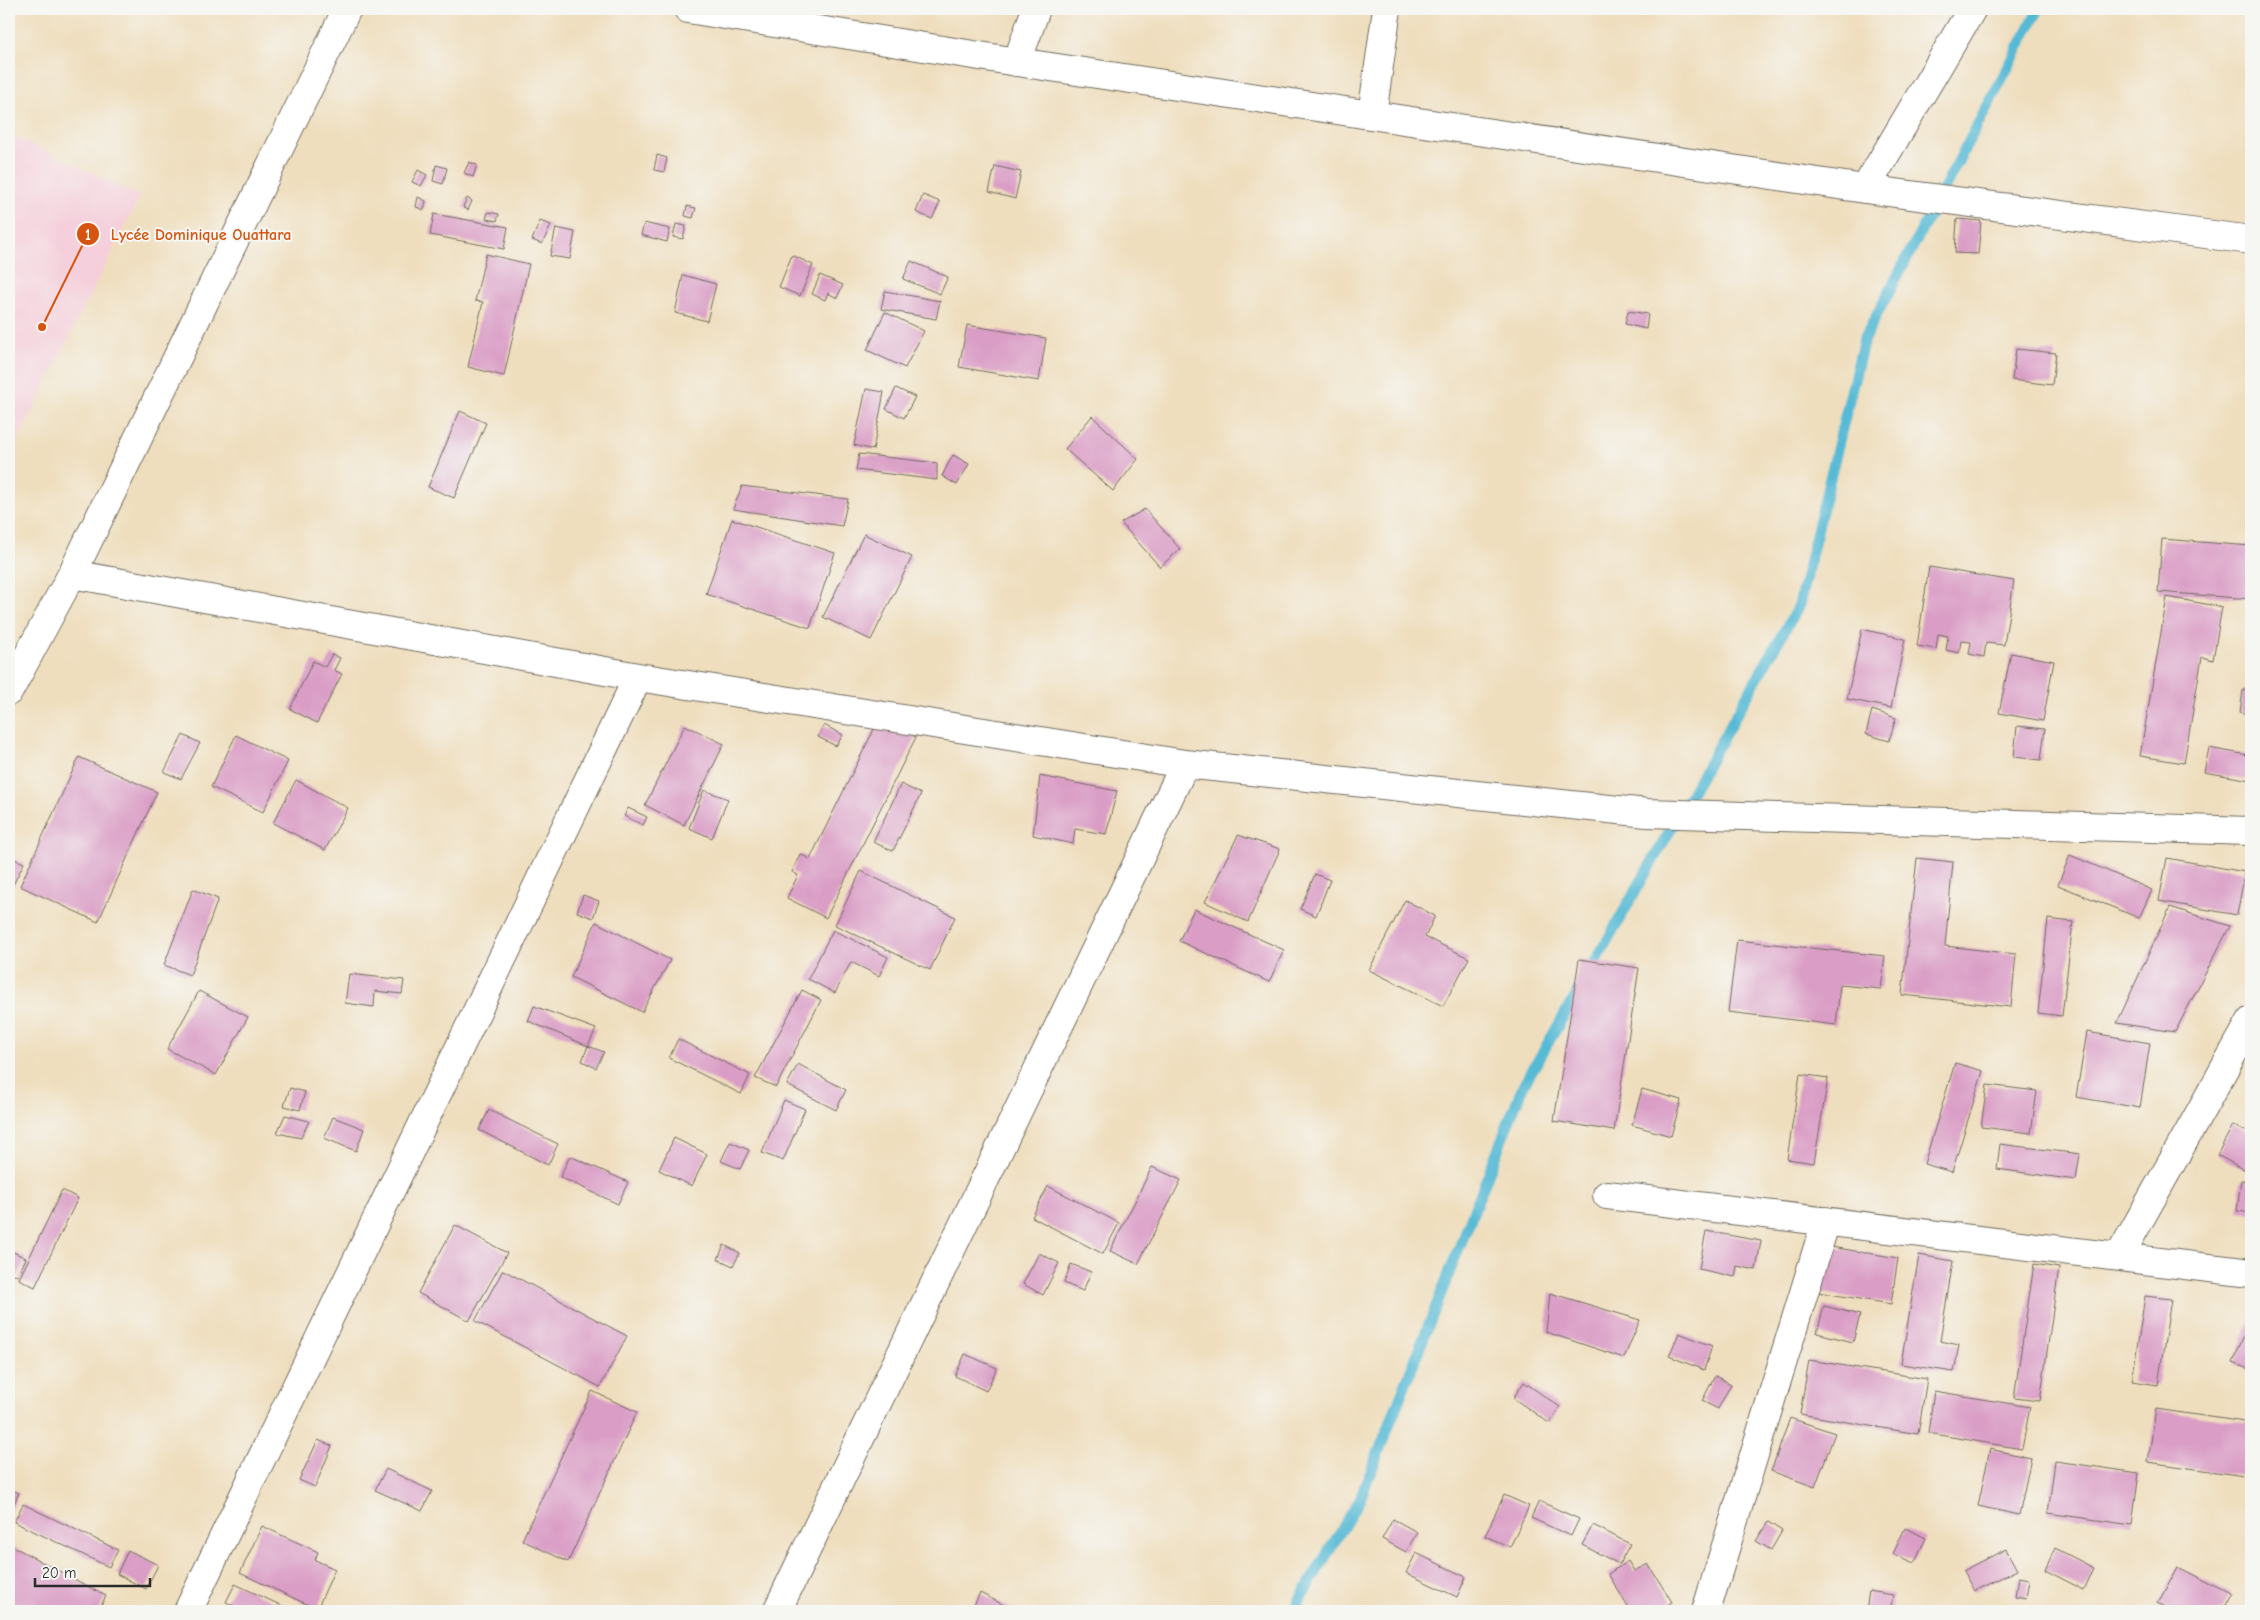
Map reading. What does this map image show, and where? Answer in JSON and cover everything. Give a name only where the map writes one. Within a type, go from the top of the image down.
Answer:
[{"type":"street","points":[[9,692],[72,574],[347,9]]},
{"type":"street","points":[[688,9],[1017,62],[1865,189],[2251,240]]},
{"type":"street","points":[[1017,62],[1036,9]]},
{"type":"street","points":[[1372,114],[1387,9]]},
{"type":"street","points":[[1865,189],[1972,9]]},
{"type":"street","points":[[72,574],[638,677],[1185,764],[1647,813],[2251,831]]},
{"type":"street","points":[[188,1611],[638,677]]},
{"type":"street","points":[[777,1611],[1185,764]]},
{"type":"street","points":[[2120,1255],[2251,1021]]},
{"type":"street","points":[[1607,1195],[2120,1255],[2251,1273]]},
{"type":"street","points":[[1706,1611],[1826,1221]]},
{"type":"shaded area","points":[[9,134],[140,196],[9,457]]},
{"type":"building","points":[[773,9],[794,9],[795,12],[774,17]]},
{"type":"building","points":[[657,155],[667,158],[664,172],[654,170]]},
{"type":"building","points":[[469,162],[477,165],[473,177],[464,173]]},
{"type":"building","points":[[436,165],[447,168],[443,184],[433,181]]},
{"type":"building","points":[[995,166],[1021,172],[1015,199],[989,192]]},
{"type":"building","points":[[418,170],[427,175],[421,186],[412,182]]},
{"type":"building","points":[[923,195],[940,202],[932,219],[916,212]]},
{"type":"building","points":[[418,197],[426,201],[424,210],[416,207]]},
{"type":"building","points":[[467,198],[472,201],[468,210],[463,207]]},
{"type":"building","points":[[687,206],[696,208],[693,218],[685,216]]},
{"type":"building","points":[[488,212],[499,214],[497,221],[486,219]]},
{"type":"building","points":[[434,214],[508,227],[504,249],[430,235]]},
{"type":"building","points":[[1957,219],[1981,221],[1978,254],[1955,253]]},
{"type":"building","points":[[540,221],[551,225],[542,244],[532,240]]},
{"type":"building","points":[[644,223],[670,229],[667,242],[641,235]]},
{"type":"building","points":[[676,224],[686,226],[683,239],[673,237]]},
{"type":"building","points":[[556,228],[575,232],[570,259],[550,256]]},
{"type":"building","points":[[486,254],[529,264],[504,376],[468,367],[483,302],[475,301]]},
{"type":"building","points":[[792,255],[813,265],[800,296],[779,287]]},
{"type":"building","points":[[911,261],[948,277],[940,294],[903,279]]},
{"type":"building","points":[[683,275],[716,284],[707,321],[675,313]]},
{"type":"building","points":[[820,275],[843,285],[837,298],[828,293],[825,300],[812,294]]},
{"type":"building","points":[[885,291],[940,301],[936,319],[881,309]]},
{"type":"building","points":[[1628,311],[1648,314],[1646,329],[1625,324]]},
{"type":"building","points":[[885,312],[924,331],[905,368],[867,350]]},
{"type":"building","points":[[967,325],[1046,338],[1039,381],[959,367]]},
{"type":"building","points":[[2016,349],[2056,353],[2052,385],[2012,380]]},
{"type":"building","points":[[896,388],[915,397],[904,418],[886,409]]},
{"type":"building","points":[[866,389],[884,392],[873,450],[854,445]]},
{"type":"building","points":[[460,411],[486,423],[454,498],[428,487]]},
{"type":"building","points":[[1092,416],[1138,459],[1113,491],[1065,449]]},
{"type":"building","points":[[859,454],[937,463],[937,480],[856,470]]},
{"type":"building","points":[[953,455],[969,464],[957,485],[942,476]]},
{"type":"building","points":[[742,486],[848,499],[842,526],[733,509]]},
{"type":"building","points":[[1145,509],[1180,549],[1160,567],[1121,523]]},
{"type":"building","points":[[732,519],[835,553],[810,628],[706,594]]},
{"type":"building","points":[[864,534],[912,557],[871,640],[823,617]]},
{"type":"building","points":[[2162,539],[2251,546],[2251,599],[2158,592]]},
{"type":"building","points":[[1929,567],[2014,581],[2004,645],[1986,643],[1984,657],[1969,654],[1971,642],[1961,641],[1959,653],[1946,650],[1948,636],[1938,634],[1936,649],[1917,646]]},
{"type":"building","points":[[2167,597],[2222,607],[2213,660],[2202,657],[2184,763],[2140,756]]},
{"type":"building","points":[[1862,629],[1905,639],[1891,708],[1847,699]]},
{"type":"building","points":[[2251,637],[2251,653],[2248,652]]},
{"type":"building","points":[[2011,653],[2054,661],[2043,721],[1999,713]]},
{"type":"building","points":[[332,654],[340,658],[334,670],[342,674],[317,723],[290,709],[313,661],[325,667]]},
{"type":"building","points":[[2243,690],[2251,691],[2251,715],[2240,712]]},
{"type":"building","points":[[1872,710],[1896,718],[1889,741],[1866,734]]},
{"type":"building","points":[[879,719],[916,737],[826,918],[787,898],[798,875],[792,872],[800,854],[810,859]]},
{"type":"building","points":[[685,725],[724,744],[684,825],[645,805]]},
{"type":"building","points":[[824,725],[843,735],[836,746],[818,737]]},
{"type":"building","points":[[2017,726],[2045,729],[2041,760],[2014,757]]},
{"type":"building","points":[[183,735],[200,743],[181,779],[164,772]]},
{"type":"building","points":[[236,735],[288,761],[263,812],[211,787]]},
{"type":"building","points":[[2250,743],[2251,780],[2204,772],[2209,748],[2248,755]]},
{"type":"building","points":[[79,757],[157,792],[98,922],[20,886]]},
{"type":"building","points":[[1040,776],[1117,791],[1106,834],[1075,829],[1073,844],[1033,835]]},
{"type":"building","points":[[296,780],[348,808],[325,850],[273,823]]},
{"type":"building","points":[[901,784],[921,794],[893,851],[873,842]]},
{"type":"building","points":[[704,790],[728,799],[712,838],[689,828]]},
{"type":"building","points":[[628,808],[647,817],[643,825],[624,816]]},
{"type":"building","points":[[1238,835],[1280,849],[1248,922],[1205,902]]},
{"type":"building","points":[[2070,855],[2152,890],[2139,918],[2058,885]]},
{"type":"building","points":[[9,857],[24,863],[12,887],[9,886]]},
{"type":"building","points":[[1917,858],[1953,862],[1945,946],[2016,954],[2011,1007],[1902,995]]},
{"type":"building","points":[[2167,858],[2245,872],[2237,915],[2159,901]]},
{"type":"building","points":[[861,871],[955,917],[930,970],[835,925]]},
{"type":"building","points":[[1315,874],[1330,880],[1316,916],[1300,909]]},
{"type":"building","points":[[193,889],[218,899],[190,975],[164,965]]},
{"type":"building","points":[[583,895],[599,901],[593,918],[577,912]]},
{"type":"building","points":[[1405,900],[1435,916],[1425,937],[1469,958],[1443,1006],[1369,970]]},
{"type":"building","points":[[2170,907],[2230,926],[2175,1032],[2117,1023]]},
{"type":"building","points":[[1194,909],[1284,950],[1269,982],[1179,941]]},
{"type":"building","points":[[2048,919],[2073,922],[2062,1016],[2038,1013]]},
{"type":"building","points":[[596,922],[670,960],[642,1012],[571,977]]},
{"type":"building","points":[[833,930],[888,957],[879,976],[851,962],[835,993],[808,979]]},
{"type":"building","points":[[1737,940],[1885,956],[1881,989],[1840,985],[1836,1025],[1728,1012]]},
{"type":"building","points":[[1579,959],[1639,968],[1614,1131],[1554,1121]]},
{"type":"building","points":[[349,974],[404,980],[402,994],[375,991],[374,1007],[345,1003]]},
{"type":"building","points":[[802,990],[821,1000],[776,1087],[755,1078]]},
{"type":"building","points":[[199,991],[248,1017],[216,1075],[167,1049]]},
{"type":"building","points":[[534,1006],[596,1029],[588,1046],[528,1021]]},
{"type":"building","points":[[2087,1032],[2150,1043],[2140,1108],[2076,1097]]},
{"type":"building","points":[[678,1039],[750,1075],[741,1094],[669,1058]]},
{"type":"building","points":[[588,1046],[604,1052],[596,1068],[582,1061]]},
{"type":"building","points":[[1955,1063],[1983,1071],[1952,1172],[1924,1164]]},
{"type":"building","points":[[798,1064],[846,1090],[836,1110],[787,1085]]},
{"type":"building","points":[[1800,1074],[1828,1078],[1814,1163],[1787,1159]]},
{"type":"building","points":[[1987,1085],[2037,1091],[2031,1133],[1981,1127]]},
{"type":"building","points":[[290,1088],[305,1092],[300,1110],[284,1106]]},
{"type":"building","points":[[1642,1089],[1681,1100],[1671,1136],[1632,1125]]},
{"type":"building","points":[[784,1100],[805,1109],[783,1161],[762,1153]]},
{"type":"building","points":[[489,1110],[558,1144],[548,1165],[479,1130]]},
{"type":"building","points":[[285,1115],[309,1121],[301,1138],[277,1133]]},
{"type":"building","points":[[333,1117],[364,1129],[356,1151],[324,1138]]},
{"type":"building","points":[[2233,1125],[2251,1134],[2251,1173],[2217,1155]]},
{"type":"building","points":[[674,1138],[707,1154],[692,1186],[659,1170]]},
{"type":"building","points":[[730,1142],[749,1150],[740,1169],[721,1161]]},
{"type":"building","points":[[2000,1144],[2080,1154],[2076,1180],[1997,1169]]},
{"type":"building","points":[[570,1156],[628,1182],[618,1204],[560,1177]]},
{"type":"building","points":[[1152,1167],[1181,1180],[1138,1264],[1110,1251]]},
{"type":"building","points":[[2241,1180],[2251,1181],[2251,1213],[2237,1211]]},
{"type":"building","points":[[1048,1186],[1119,1223],[1103,1254],[1032,1217]]},
{"type":"building","points":[[62,1190],[78,1198],[35,1287],[19,1279]]},
{"type":"building","points":[[455,1225],[507,1253],[469,1321],[418,1293]]},
{"type":"building","points":[[1706,1231],[1761,1241],[1756,1270],[1737,1266],[1735,1277],[1699,1269]]},
{"type":"building","points":[[724,1245],[740,1253],[733,1266],[718,1259]]},
{"type":"building","points":[[1825,1246],[1898,1258],[1891,1304],[1817,1292]]},
{"type":"building","points":[[9,1250],[26,1258],[18,1276],[9,1272]]},
{"type":"building","points":[[1039,1253],[1059,1263],[1043,1295],[1023,1284]]},
{"type":"building","points":[[1919,1255],[1953,1261],[1940,1341],[1959,1345],[1954,1372],[1901,1364]]},
{"type":"building","points":[[1071,1264],[1091,1272],[1083,1291],[1064,1283]]},
{"type":"building","points":[[2034,1264],[2059,1268],[2040,1401],[2014,1398]]},
{"type":"building","points":[[503,1270],[627,1336],[600,1387],[475,1321]]},
{"type":"building","points":[[1550,1293],[1640,1320],[1624,1358],[1546,1332]]},
{"type":"building","points":[[2145,1296],[2171,1299],[2158,1385],[2132,1381]]},
{"type":"building","points":[[1824,1306],[1860,1315],[1853,1342],[1817,1333]]},
{"type":"building","points":[[2249,1322],[2251,1324],[2251,1370],[2233,1363]]},
{"type":"building","points":[[1679,1333],[1712,1346],[1704,1370],[1669,1356]]},
{"type":"building","points":[[965,1354],[997,1368],[986,1391],[955,1376]]},
{"type":"building","points":[[1809,1360],[1927,1379],[1918,1434],[1800,1414]]},
{"type":"building","points":[[1715,1376],[1731,1384],[1718,1409],[1702,1401]]},
{"type":"building","points":[[1524,1382],[1560,1407],[1549,1423],[1513,1398]]},
{"type":"building","points":[[592,1391],[637,1412],[568,1562],[522,1540]]},
{"type":"building","points":[[1934,1391],[2030,1407],[2022,1449],[1928,1433]]},
{"type":"building","points":[[2156,1409],[2251,1423],[2251,1477],[2148,1462]]},
{"type":"building","points":[[1790,1418],[1835,1433],[1815,1487],[1771,1471]]},
{"type":"building","points":[[318,1440],[332,1446],[315,1487],[299,1480]]},
{"type":"building","points":[[1990,1449],[2031,1458],[2019,1515],[1978,1506]]},
{"type":"building","points":[[2055,1461],[2139,1473],[2132,1525],[2048,1513]]},
{"type":"building","points":[[386,1469],[432,1491],[422,1511],[375,1490]]},
{"type":"building","points":[[9,1488],[19,1493],[9,1514]]},
{"type":"building","points":[[1504,1495],[1529,1506],[1510,1547],[1485,1536]]},
{"type":"building","points":[[1539,1501],[1579,1519],[1571,1536],[1531,1518]]},
{"type":"building","points":[[23,1504],[118,1550],[109,1567],[14,1522]]},
{"type":"building","points":[[1393,1519],[1417,1532],[1406,1552],[1382,1539]]},
{"type":"building","points":[[1768,1522],[1782,1531],[1771,1550],[1756,1541]]},
{"type":"building","points":[[1593,1525],[1630,1544],[1619,1564],[1582,1545]]},
{"type":"building","points":[[262,1526],[318,1552],[315,1560],[335,1569],[317,1609],[240,1573]]},
{"type":"building","points":[[1905,1528],[1926,1538],[1914,1563],[1893,1554]]},
{"type":"building","points":[[12,1546],[106,1596],[98,1611],[9,1611],[9,1552]]},
{"type":"building","points":[[2055,1548],[2094,1568],[2084,1590],[2045,1570]]},
{"type":"building","points":[[2006,1549],[2017,1570],[1974,1591],[1963,1571]]},
{"type":"building","points":[[128,1550],[158,1565],[146,1589],[117,1574]]},
{"type":"building","points":[[1416,1553],[1466,1577],[1457,1597],[1406,1573]]},
{"type":"building","points":[[1628,1561],[1634,1571],[1648,1564],[1672,1602],[1658,1611],[1631,1611],[1608,1574]]},
{"type":"building","points":[[2178,1567],[2231,1594],[2222,1611],[2171,1611],[2158,1604]]},
{"type":"building","points":[[2018,1578],[2029,1580],[2026,1598],[2015,1596]]},
{"type":"building","points":[[235,1584],[293,1611],[245,1611],[226,1602]]},
{"type":"building","points":[[1869,1591],[1893,1595],[1890,1611],[1866,1611]]},
{"type":"building","points":[[980,1593],[1016,1611],[971,1611]]},
{"type":"waterway","points":[[1588,974],[1799,605],[1864,339],[2039,9]]},
{"type":"waterway","points":[[1293,1611],[1360,1499],[1523,1086],[1580,988]]},
{"type":"place","name":"Lycée Dominique Ouattara","points":[[42,327]]}]
